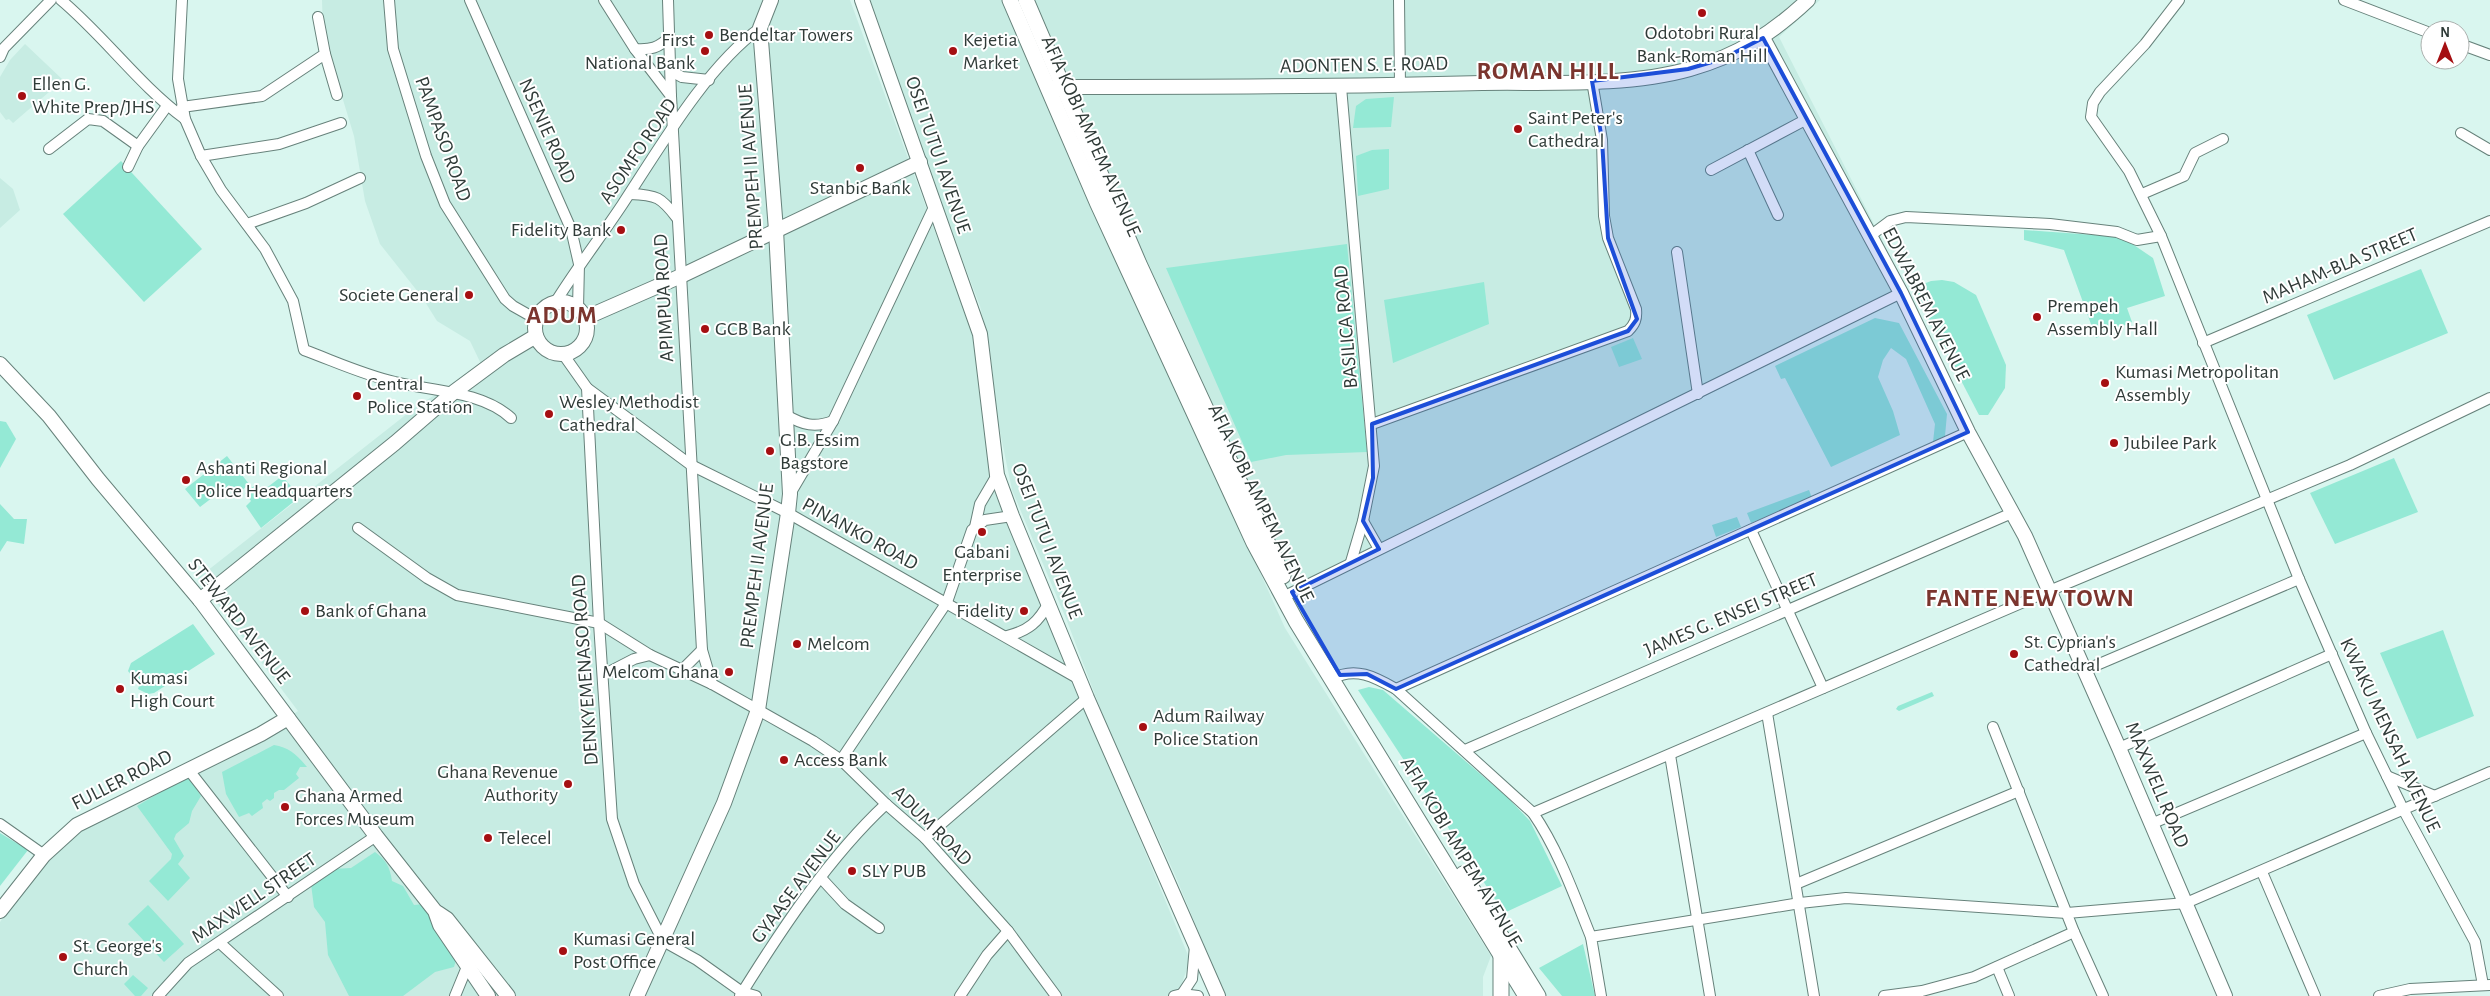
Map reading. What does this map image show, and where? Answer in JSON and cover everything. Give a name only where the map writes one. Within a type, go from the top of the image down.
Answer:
[{"type":"main road","name":"AFIA KOBI AMPEM AVENUE","points":[[1010,0],[1056,89],[1212,425],[1287,595],[1501,955],[1528,989],[1538,996]]},
{"type":"main road","name":"AFIA KOBI AMPEM AVENUE","points":[[1026,0],[1056,89]]},
{"type":"main road","name":"AFIA KOBI AMPEM AVENUE","points":[[1336,677],[1528,989]]},
{"type":"main road","points":[[1501,955],[1502,996]]},
{"type":"main road","points":[[1528,989],[1542,996]]},
{"type":"street","points":[[0,57],[4,48],[51,0]]},
{"type":"street","points":[[61,0],[81,17],[168,106],[185,119]]},
{"type":"street","points":[[182,0],[178,79],[185,119],[200,156],[221,190],[265,249],[293,302],[304,350],[395,382],[454,392],[502,410],[511,418]]},
{"type":"street","name":"PAMPASO ROAD","points":[[389,0],[393,49],[408,102],[445,204],[506,299],[513,306],[536,319]]},
{"type":"street","name":"NSENIE ROAD","points":[[470,0],[572,230],[579,264]]},
{"type":"street","points":[[604,0],[635,49],[671,96]]},
{"type":"street","name":"APIMPUA ROAD","points":[[668,0],[677,218],[702,650],[712,684]]},
{"type":"street","name":"PREMPEH II AVENUE","points":[[638,996],[724,803],[758,710],[788,513],[790,494],[776,230],[760,28],[771,0]]},
{"type":"street","name":"OSEI TUTU I AVENUE","points":[[862,0],[980,334],[997,475],[1087,698],[1218,996]]},
{"type":"street","points":[[1399,0],[1400,85]]},
{"type":"street","name":"ADONTEN S. E. ROAD","points":[[1056,89],[1342,87],[1629,79],[1688,70],[1731,55],[1763,38],[1808,0]]},
{"type":"street","name":"KWAKU MENSAH AVENUE","points":[[2179,0],[2144,44],[2100,92],[2090,111],[2091,117],[2098,130],[2129,171],[2142,194],[2161,236],[2299,579],[2366,733],[2403,810],[2475,942],[2486,985]]},
{"type":"street","points":[[2344,0],[2420,29]]},
{"type":"street","points":[[318,17],[325,54],[337,95]]},
{"type":"street","name":"ASOMFO ROAD","points":[[579,264],[597,243],[673,129],[709,80],[740,43],[760,28]]},
{"type":"street","points":[[635,49],[661,46],[670,37]]},
{"type":"street","name":"EDWABREM AVENUE","points":[[1763,38],[1901,293],[1968,432],[2025,536],[2049,590]]},
{"type":"street","points":[[2470,48],[2490,55]]},
{"type":"street","points":[[182,107],[262,96],[325,54]]},
{"type":"street","points":[[671,71],[682,77],[709,80]]},
{"type":"street","points":[[1372,424],[1628,331],[1634,325],[1637,319],[1636,309],[1608,238],[1604,216],[1602,140],[1592,81]]},
{"type":"street","name":"BASILICA ROAD","points":[[1342,87],[1372,424],[1373,478],[1351,562]]},
{"type":"street","points":[[128,167],[138,146],[168,106]]},
{"type":"street","points":[[1711,170],[1806,118]]},
{"type":"street","points":[[49,149],[88,119],[102,121],[138,146]]},
{"type":"street","points":[[200,156],[279,144],[341,123]]},
{"type":"street","points":[[2461,133],[2490,150]]},
{"type":"street","points":[[2142,194],[2184,176],[2195,153],[2223,139]]},
{"type":"street","points":[[1748,150],[1778,215]]},
{"type":"street","points":[[581,313],[681,276],[920,162]]},
{"type":"street","points":[[247,224],[306,203],[360,178]]},
{"type":"street","points":[[630,194],[652,195],[663,200],[677,218]]},
{"type":"street","points":[[790,494],[833,421],[935,205]]},
{"type":"street","points":[[1870,236],[1895,218],[1906,217],[2050,224],[2117,232],[2142,241],[2161,236]]},
{"type":"street","name":"MAHAM-BLA STREET","points":[[2203,343],[2490,221]]},
{"type":"street","points":[[1677,252],[1698,394]]},
{"type":"street","points":[[555,303],[579,264]]},
{"type":"street","points":[[579,264],[581,313],[587,332],[584,340],[572,352],[563,354],[546,350],[536,336],[536,319],[547,306],[564,302],[581,313]]},
{"type":"street","points":[[1287,595],[1379,548],[1698,394],[1901,293]]},
{"type":"street","points":[[200,600],[454,392],[504,355],[536,336]]},
{"type":"street","name":"PINANKO ROAD","points":[[563,354],[587,388],[692,465],[788,513],[1079,679]]},
{"type":"street","name":"STEWARD AVENUE","points":[[0,364],[49,416],[98,479],[200,600],[435,912],[440,924],[472,959],[497,980],[508,996]]},
{"type":"street","name":"DENKYEMENASO ROAD","points":[[587,388],[599,623],[612,819],[634,884],[663,941]]},
{"type":"street","points":[[1533,813],[1670,756],[2049,590],[2350,464],[2490,398]]},
{"type":"street","points":[[786,415],[800,423],[809,425],[820,426],[833,421]]},
{"type":"street","points":[[1396,689],[1968,432]]},
{"type":"street","points":[[841,760],[947,602],[975,527],[980,504],[997,475]]},
{"type":"street","name":"JAMES G. ENSEI STREET","points":[[1465,750],[2012,513]]},
{"type":"street","points":[[975,527],[985,520],[1012,516]]},
{"type":"street","points":[[1363,521],[1379,548]]},
{"type":"street","points":[[358,528],[427,578],[458,595],[599,623]]},
{"type":"street","points":[[1752,530],[1823,688]]},
{"type":"street","points":[[2085,670],[2299,579]]},
{"type":"street","name":"MAXWELL ROAD","points":[[2049,590],[2225,996]]},
{"type":"street","points":[[1006,636],[1022,633],[1034,624],[1049,602]]},
{"type":"street","name":"ADUM ROAD","points":[[599,623],[650,655],[712,684],[841,760],[886,804],[925,838],[1008,931],[1056,996]]},
{"type":"street","points":[[681,671],[702,650]]},
{"type":"street","points":[[2119,748],[2332,654]]},
{"type":"street","points":[[603,675],[634,659],[650,655]]},
{"type":"street","points":[[1336,677],[1367,674],[1396,689],[1533,813],[1544,829],[1562,867],[1591,937],[1601,996]]},
{"type":"street","points":[[925,838],[1087,698]]},
{"type":"street","points":[[1767,713],[1800,902],[1814,996]]},
{"type":"street","name":"FULLER ROAD","points":[[0,911],[44,854],[78,825],[261,734],[288,718]]},
{"type":"street","points":[[1993,727],[2074,932],[2103,996]]},
{"type":"street","points":[[2151,824],[2366,733]]},
{"type":"street","points":[[1670,756],[1710,996]]},
{"type":"street","points":[[188,769],[288,897]]},
{"type":"street","points":[[1591,937],[1800,902],[1863,899],[2067,913],[2186,903],[2262,872],[2490,772]]},
{"type":"street","points":[[2387,776],[2435,796]]},
{"type":"street","points":[[1796,884],[2019,791]]},
{"type":"street","name":"GYAASE AVENUE","points":[[741,994],[788,921],[821,878],[886,804]]},
{"type":"street","points":[[0,824],[44,854]]},
{"type":"street","name":"MAXWELL STREET","points":[[158,996],[188,963],[376,836]]},
{"type":"street","points":[[2262,872],[2315,996]]},
{"type":"street","points":[[821,878],[844,904],[879,928]]},
{"type":"street","points":[[960,996],[987,955],[1008,931]]},
{"type":"street","points":[[1884,996],[1922,994],[1974,977],[2074,932]]},
{"type":"street","points":[[663,941],[697,960],[741,994],[756,996]]},
{"type":"street","points":[[220,943],[278,996]]},
{"type":"street","points":[[1178,995],[1192,979],[1195,946]]},
{"type":"street","points":[[454,996],[472,959]]},
{"type":"street","name":"STEWARD AVENUE","points":[[472,959],[484,994]]},
{"type":"street","points":[[1997,967],[2009,996]]},
{"type":"street","points":[[484,994],[497,980]]},
{"type":"street","points":[[2379,996],[2410,989],[2486,985]]},
{"type":"street","points":[[1178,995],[1198,996]]},
{"type":"highlighted area","points":[[1763,38],[1901,293],[1968,432],[1396,689],[1367,674],[1340,675],[1292,592],[1379,549],[1363,521],[1373,478],[1372,424],[1628,331],[1637,319],[1608,238],[1602,140],[1592,81],[1688,69],[1722,59]]},
{"type":"shaded area","points":[[322,0],[850,0],[973,335],[981,377],[986,442],[1102,748],[1190,960],[1181,986],[1194,996],[0,996],[0,922],[39,866],[92,822],[262,737],[298,711],[198,578],[417,406],[482,366],[470,341],[437,321],[422,297],[380,244],[365,201],[354,136],[323,34]]},
{"type":"shaded area","points":[[870,0],[1003,0],[1285,628],[1491,956],[1483,977],[1483,996],[1225,996],[1175,875],[1105,721],[1067,621],[1012,490],[998,422],[990,350],[980,306],[926,164]]},
{"type":"shaded area","points":[[1029,0],[1820,0],[1779,37],[1910,295],[1299,593],[1163,324]]},
{"type":"shaded area","name":"Ellen G. White Prep/JHS","points":[[25,44],[63,80],[13,123],[9,119],[6,120],[0,112],[0,77],[10,60]]},
{"type":"shaded area","points":[[0,178],[13,189],[20,210],[0,228]]},
{"type":"green space","points":[[1394,97],[1391,127],[1353,128],[1356,106],[1366,99]]},
{"type":"green space","points":[[1389,149],[1389,189],[1358,196],[1356,156],[1372,150]]},
{"type":"green space","points":[[121,161],[202,249],[144,302],[63,214]]},
{"type":"green space","points":[[2024,230],[2122,237],[2153,258],[2165,296],[2127,308],[2132,322],[2096,338],[2064,250],[2024,240]]},
{"type":"green space","points":[[1347,244],[1367,452],[1286,455],[1251,462],[1166,268]]},
{"type":"green space","points":[[2421,269],[2448,333],[2334,380],[2307,315]]},
{"type":"green space","points":[[1931,281],[1954,282],[1976,295],[2006,365],[2005,388],[1988,415],[1979,415],[1913,288]]},
{"type":"green space","points":[[1484,282],[1489,324],[1393,363],[1384,300]]},
{"type":"green space","points":[[1875,318],[1899,323],[1947,414],[1945,436],[1933,442],[1935,424],[1906,359],[1891,348],[1883,360],[1878,377],[1893,411],[1900,435],[1831,467],[1785,378],[1781,379],[1775,366]]},
{"type":"green space","points":[[1633,338],[1642,359],[1619,367],[1611,347]]},
{"type":"green space","points":[[0,421],[6,422],[16,439],[0,468]]},
{"type":"green space","points":[[227,456],[249,484],[238,494],[229,485],[200,507],[185,489]]},
{"type":"green space","points":[[2394,458],[2418,512],[2335,544],[2310,493]]},
{"type":"green space","points":[[282,476],[297,493],[297,499],[261,528],[246,506],[251,501],[245,493],[254,486],[260,493]]},
{"type":"green space","points":[[1809,490],[1812,498],[1751,523],[1747,513]]},
{"type":"green space","points":[[0,504],[14,519],[27,519],[24,544],[7,541],[0,552]]},
{"type":"green space","points":[[1737,517],[1741,527],[1716,537],[1712,525]]},
{"type":"green space","points":[[193,624],[215,654],[154,693],[148,694],[138,689],[139,686],[128,671],[131,663]]},
{"type":"green space","points":[[2443,630],[2474,716],[2417,739],[2380,653]]},
{"type":"green space","points":[[1369,687],[1383,690],[1507,797],[1530,821],[1562,886],[1504,913],[1358,690]]},
{"type":"green space","points":[[1932,692],[1934,696],[1899,711],[1896,709],[1898,706]]},
{"type":"green space","points":[[274,745],[293,753],[307,767],[300,767],[296,774],[299,778],[284,790],[274,793],[274,798],[270,801],[267,799],[262,803],[263,808],[252,816],[249,813],[239,817],[226,794],[222,772]]},
{"type":"green space","points":[[186,777],[189,778],[201,796],[192,811],[189,823],[176,834],[174,839],[184,856],[178,864],[190,878],[168,901],[149,881],[171,859],[172,854],[137,806]]},
{"type":"green space","points":[[0,833],[28,850],[0,886]]},
{"type":"green space","points":[[375,852],[387,864],[392,881],[403,886],[414,905],[424,904],[456,960],[454,967],[435,972],[403,996],[349,996],[328,955],[325,922],[314,907],[311,884],[332,869],[351,868]]},
{"type":"green space","points":[[148,905],[184,944],[164,962],[128,924]]},
{"type":"green space","points":[[1583,944],[1595,996],[1562,996],[1539,968]]},
{"type":"green space","points":[[133,975],[148,988],[141,996],[135,996],[124,984]]},
{"type":"place","name":"Odotobri Rural Bank-Roman Hill","points":[[1702,13]]},
{"type":"place","name":"Bendeltar Towers","points":[[709,35]]},
{"type":"place","name":"First National Bank","points":[[705,51]]},
{"type":"place","name":"Kejetia Market","points":[[953,51]]},
{"type":"place","name":"Ellen G. White Prep/JHS","points":[[22,96]]},
{"type":"place","name":"Saint Peter's Cathedral","points":[[1518,129]]},
{"type":"place","name":"Stanbic Bank","points":[[860,168]]},
{"type":"place","name":"Fidelity Bank","points":[[621,230]]},
{"type":"place","name":"Societe General","points":[[469,295]]},
{"type":"place","name":"Prempeh Assembly Hall","points":[[2037,317]]},
{"type":"place","name":"GCB Bank","points":[[705,329]]},
{"type":"place","name":"Kumasi Metropolitan Assembly","points":[[2105,383]]},
{"type":"place","name":"Central Police Station","points":[[357,396]]},
{"type":"place","name":"Wesley Methodist Cathedral","points":[[549,414]]},
{"type":"place","name":"Jubilee Park","points":[[2114,443]]},
{"type":"place","name":"G.B. Essim Bagstore","points":[[770,451]]},
{"type":"place","name":"Ashanti Regional Police Headquarters","points":[[186,480]]},
{"type":"place","name":"Gabani Enterprise","points":[[982,532]]},
{"type":"place","name":"Bank of Ghana","points":[[305,611]]},
{"type":"place","name":"Fidelity","points":[[1024,611]]},
{"type":"place","name":"Melcom","points":[[797,644]]},
{"type":"place","name":"St. Cyprian's Cathedral","points":[[2014,654]]},
{"type":"place","name":"Melcom Ghana","points":[[729,672]]},
{"type":"place","name":"Kumasi High Court","points":[[120,689]]},
{"type":"place","name":"Adum Railway Police Station","points":[[1143,727]]},
{"type":"place","name":"Access Bank","points":[[784,760]]},
{"type":"place","name":"Ghana Revenue Authority","points":[[568,784]]},
{"type":"place","name":"Ghana Armed Forces Museum","points":[[285,807]]},
{"type":"place","name":"Telecel","points":[[488,838]]},
{"type":"place","name":"SLY PUB","points":[[852,871]]},
{"type":"place","name":"Kumasi General Post Office","points":[[563,951]]},
{"type":"place","name":"St. George's Church","points":[[63,957]]},
{"type":"district","name":"ROMAN HILL","points":[[1548,71]]},
{"type":"district","name":"ADUM","points":[[562,315]]},
{"type":"district","name":"FANTE NEW TOWN","points":[[2030,598]]}]
